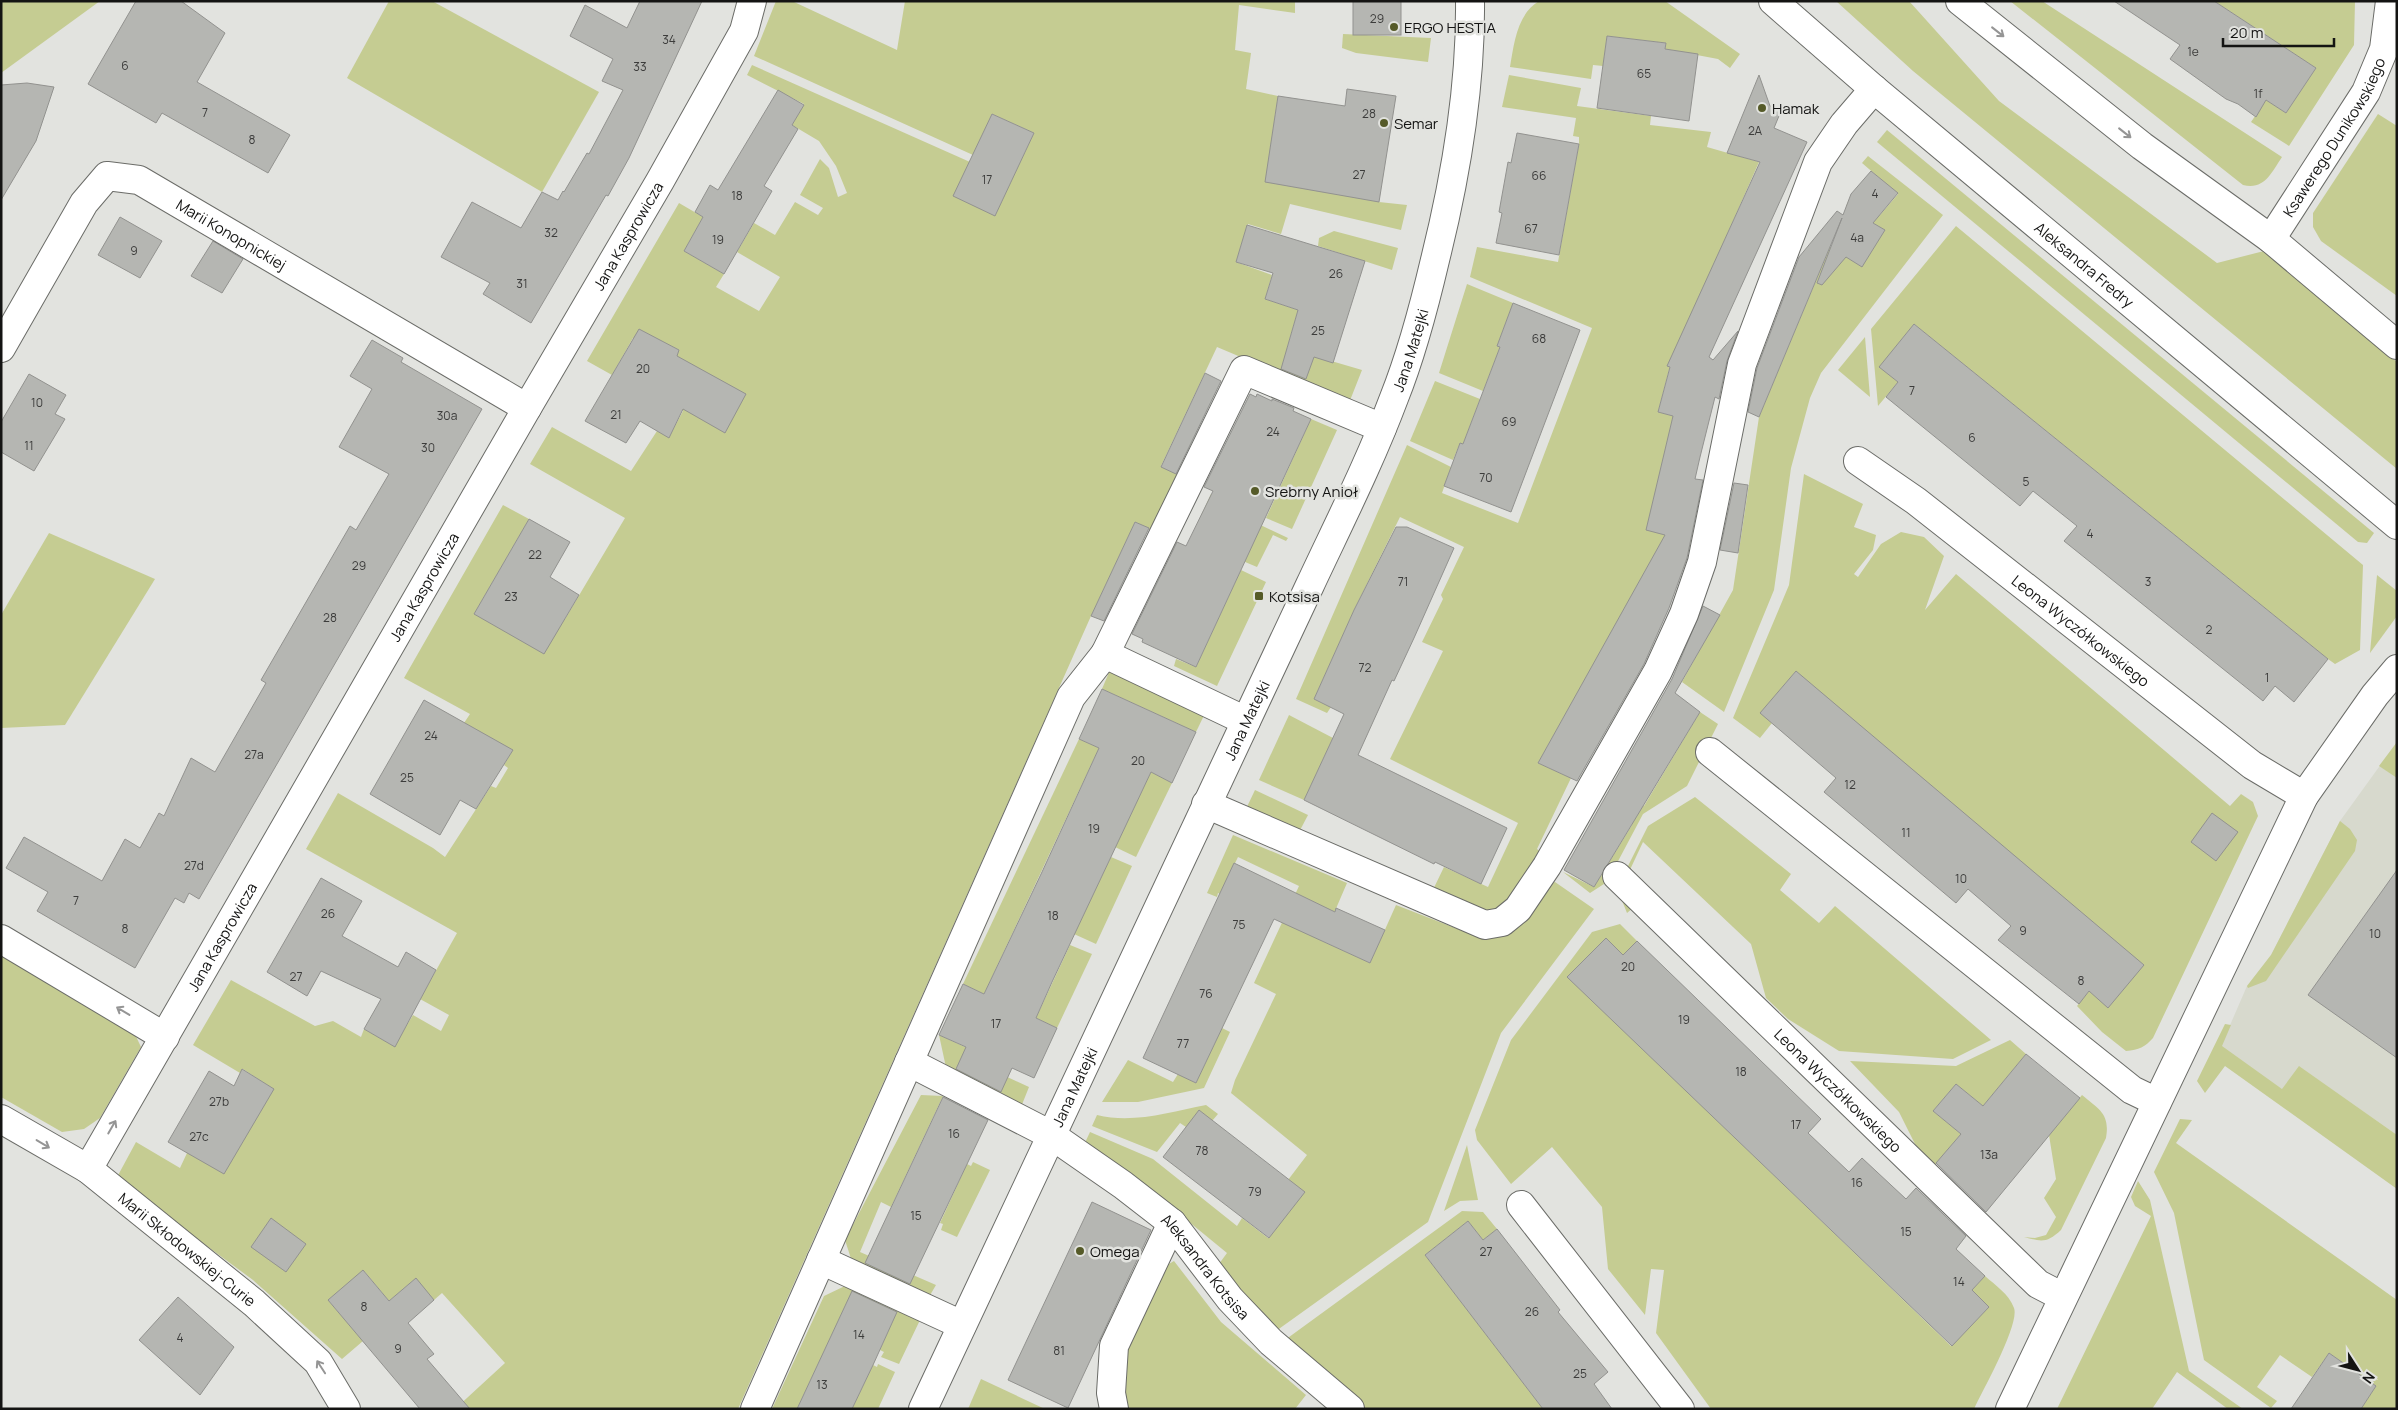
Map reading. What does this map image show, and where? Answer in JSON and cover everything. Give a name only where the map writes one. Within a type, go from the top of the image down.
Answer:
[{"type":"street","name":"Jana Kasprowicza","points":[[88,1169],[526,408],[660,181],[744,31],[752,1]]},
{"type":"street","name":"Aleksandra Fredry","points":[[1773,1],[1874,89],[2397,525]]},
{"type":"street","points":[[1960,1],[2142,146],[2271,239],[2397,345]]},
{"type":"street","name":"Ksawerego Dunikowskiego","points":[[2271,239],[2366,92],[2384,49],[2390,1]]},
{"type":"street","name":"Jana Matejki","points":[[923,1409],[1382,428],[1414,343],[1451,192],[1464,109],[1473,6]]},
{"type":"street","points":[[1206,804],[1485,925],[1502,922],[1518,909],[1547,866],[1658,671],[1684,614],[1702,562],[1742,364],[1818,162],[1844,124],[1874,89]]},
{"type":"street","name":"Marii Konopnickiej","points":[[1,348],[84,203],[107,176],[139,180],[526,408]]},
{"type":"street","points":[[755,1409],[1072,697],[1105,654],[1244,370],[1382,428]]},
{"type":"street","name":"Leona Wyczółkowskiego","points":[[1858,462],[1916,501],[2252,765],[2304,796]]},
{"type":"street","points":[[1105,654],[1246,721]]},
{"type":"street","points":[[2010,1409],[2304,796],[2375,695],[2397,669]]},
{"type":"street","points":[[1710,752],[2132,1090],[2157,1102]]},
{"type":"street","name":"Leona Wyczółkowskiego","points":[[1617,876],[2038,1284],[2063,1297]]},
{"type":"street","points":[[1,939],[165,1037]]},
{"type":"street","name":"Aleksandra Kotsisa","points":[[909,1062],[1051,1135],[1124,1185],[1172,1223],[1230,1300],[1270,1342],[1350,1409]]},
{"type":"street","name":"Marii Skłodowskiej-Curie","points":[[1,1119],[88,1169],[254,1303],[318,1362],[346,1409]]},
{"type":"street","points":[[1521,1205],[1680,1409]]},
{"type":"street","points":[[1114,1409],[1111,1393],[1114,1346],[1172,1223]]},
{"type":"street","points":[[821,1260],[962,1325]]},
{"type":"shaded area","points":[[2397,742],[2397,1135],[2300,1067],[2283,1090],[2221,1046],[2247,986],[2271,955],[2340,821]]},
{"type":"green space","points":[[1,1],[100,1],[1,73]]},
{"type":"green space","points":[[389,1],[432,1],[599,92],[542,192],[347,78]]},
{"type":"green space","points":[[776,1],[792,1],[897,50],[905,1],[1295,1],[1295,13],[1239,5],[1235,50],[1251,53],[1246,89],[1278,96],[1273,131],[1379,202],[1407,205],[1401,230],[1290,204],[1281,234],[1248,224],[1236,262],[1272,275],[1265,299],[1298,310],[1287,348],[1362,370],[1349,403],[1217,347],[1161,466],[1181,476],[1156,532],[1135,522],[1091,616],[738,1409],[455,1409],[505,1363],[442,1293],[434,1300],[415,1279],[389,1301],[365,1272],[328,1300],[363,1341],[342,1359],[253,1280],[116,1179],[136,1142],[180,1168],[187,1153],[273,1089],[243,1069],[240,1073],[193,1045],[231,980],[315,1026],[333,1021],[361,1037],[364,1029],[394,1046],[413,1015],[441,1031],[449,1015],[420,999],[457,933],[306,849],[338,793],[433,848],[445,857],[491,786],[496,788],[508,768],[504,765],[511,753],[464,723],[470,714],[404,678],[503,505],[529,519],[474,614],[565,619],[625,518],[530,464],[552,427],[631,471],[657,431],[669,437],[683,411],[654,395],[679,350],[661,341],[656,350],[633,338],[612,375],[587,361],[679,203],[703,217],[684,251],[724,274],[716,287],[759,311],[780,277],[737,252],[754,223],[775,235],[795,202],[818,215],[823,208],[800,195],[820,159],[829,168],[838,197],[847,193],[836,166],[819,141],[792,125],[804,104],[747,75],[752,65],[970,162],[995,215],[1034,133],[992,114],[973,155],[754,56]]},
{"type":"green space","points":[[1539,1],[1665,1],[1740,54],[1730,68],[1718,59],[1665,49],[1666,43],[1607,36],[1603,66],[1593,65],[1591,79],[1510,67],[1515,39],[1521,22]]},
{"type":"green space","points":[[1836,1],[1909,1],[1999,101],[2217,263],[2264,251],[2397,362],[2397,469],[1913,71]]},
{"type":"green space","points":[[2010,1],[2042,1],[2282,157],[2271,174],[2262,183],[2251,186],[2243,185]]},
{"type":"green space","points":[[2214,1],[2355,1],[2354,45],[2289,146],[2251,122],[2266,100],[2286,113],[2316,68]]},
{"type":"green space","points":[[1343,34],[1431,38],[1428,62],[1356,53],[1342,48]]},
{"type":"green space","points":[[1509,75],[1581,88],[1577,106],[1651,116],[1650,125],[1711,132],[1707,147],[1759,162],[1671,362],[1658,412],[1674,416],[1680,539],[1664,538],[1538,763],[1571,778],[1537,849],[1545,855],[1541,863],[1508,902],[1488,914],[1480,916],[1463,911],[1430,896],[1444,867],[1488,887],[1518,823],[1390,759],[1443,651],[1422,642],[1443,599],[1441,595],[1464,547],[1400,517],[1354,610],[1314,699],[1331,707],[1327,713],[1296,699],[1407,445],[1451,467],[1442,493],[1518,523],[1592,328],[1470,277],[1477,247],[1558,262],[1579,144],[1579,137],[1573,136],[1576,118],[1502,107]]},
{"type":"green space","points":[[2378,114],[2397,126],[2397,296],[2321,241],[2313,227],[2313,213]]},
{"type":"green space","points":[[1887,130],[2374,533],[2367,543],[2358,542],[1877,142]]},
{"type":"green space","points":[[1868,156],[1943,215],[1821,373],[1810,398],[1791,468],[1774,590],[1724,712],[1682,682],[1733,590],[1759,417],[1830,247],[1862,266],[1884,230],[1846,206],[1853,193],[1880,215],[1898,194],[1862,163]]},
{"type":"green space","points":[[1956,226],[2363,565],[2360,650],[2335,664],[2328,659],[1914,324],[1880,367],[1898,382],[1878,406],[1871,329]]},
{"type":"green space","points":[[1334,231],[1398,248],[1392,270],[1318,246],[1319,238]]},
{"type":"green space","points":[[1467,284],[1513,303],[1497,346],[1500,347],[1483,391],[1439,373]]},
{"type":"green space","points":[[1865,337],[1870,397],[1838,370]]},
{"type":"green space","points":[[1435,381],[1480,399],[1463,444],[1460,443],[1453,460],[1410,441]]},
{"type":"green space","points":[[1311,419],[1337,430],[1292,529],[1266,518]]},
{"type":"green space","points":[[1804,474],[1863,504],[1854,527],[1876,535],[1873,550],[1854,574],[1858,577],[1881,544],[1901,532],[1924,537],[1944,556],[1925,610],[1956,574],[2230,806],[2241,794],[2253,802],[2258,816],[2153,1038],[2144,1046],[2126,1051],[2102,1032],[2077,1006],[2089,991],[2108,1007],[1796,671],[1761,713],[1772,723],[1760,738],[1733,718],[1789,585]]},
{"type":"green space","points":[[1211,494],[1230,502],[1227,509],[1288,538],[1286,541],[1273,535],[1257,567],[1226,554],[1188,544]]},
{"type":"green space","points":[[49,533],[155,579],[65,725],[1,728],[1,615]]},
{"type":"green space","points":[[1241,570],[1266,582],[1217,686],[1174,666],[1176,659],[1196,667]]},
{"type":"green space","points":[[2377,575],[2397,591],[2397,616],[2370,653]]},
{"type":"green space","points":[[1110,670],[1209,705],[1196,732],[1102,689]]},
{"type":"green space","points":[[1700,712],[1718,724],[1687,786],[1643,814],[1607,882],[1590,893],[1563,872],[1594,887],[1632,825],[1636,806],[1644,806]]},
{"type":"green space","points":[[1289,715],[1333,738],[1304,800],[1259,780]]},
{"type":"green space","points":[[1079,739],[1099,748],[984,994],[963,984]]},
{"type":"green space","points":[[2397,742],[2397,778],[2379,766]]},
{"type":"green space","points":[[1151,772],[1172,783],[1136,857],[1115,847]]},
{"type":"green space","points":[[1255,790],[1308,815],[1297,836],[1245,811]]},
{"type":"green space","points":[[1695,797],[1791,874],[1780,890],[1819,923],[1835,906],[1991,1040],[1953,1059],[1839,1051],[1788,1019],[1766,998],[1751,944],[1643,842],[1628,874],[1649,894],[1627,913],[1617,888],[1648,826]]},
{"type":"green space","points":[[2340,821],[2350,829],[2357,840],[2355,851],[2266,981],[2248,988],[2247,986],[2271,955]]},
{"type":"green space","points":[[1233,835],[1347,883],[1322,941],[1370,963],[1396,905],[1468,933],[1489,933],[1547,884],[1555,882],[1594,909],[1501,1033],[1428,1222],[1276,1331],[1216,1268],[1227,1253],[1166,1203],[1082,1149],[1090,1132],[1153,1159],[1237,1226],[1242,1218],[1268,1238],[1304,1192],[1288,1180],[1307,1155],[1231,1093],[1235,1080],[1276,994],[1254,983],[1299,886],[1238,857],[1220,894],[1218,893],[1217,897],[1207,893]]},
{"type":"green space","points":[[1111,857],[1132,866],[1096,944],[1074,934]]},
{"type":"green space","points":[[1620,924],[1637,941],[1623,955],[1606,938],[1568,977],[1951,1346],[1989,1307],[1972,1290],[1985,1276],[2009,1298],[2014,1308],[2012,1328],[1974,1409],[1711,1409],[1656,1333],[1664,1270],[1651,1269],[1645,1315],[1608,1269],[1602,1207],[1552,1147],[1511,1184],[1477,1140],[1475,1130],[1511,1040],[1592,932]]},
{"type":"green space","points":[[1070,945],[1092,954],[1057,1028],[1036,1018]]},
{"type":"green space","points":[[1,952],[132,1028],[141,1047],[100,1118],[84,1129],[62,1132],[1,1097]]},
{"type":"green space","points":[[2225,1024],[2231,1025],[2222,1046],[2282,1089],[2299,1066],[2397,1135],[2397,1189],[2225,1066],[2205,1093],[2197,1081]]},
{"type":"green space","points":[[1222,1028],[1230,1032],[1204,1088],[1138,1102],[1102,1102],[1128,1060],[1173,1082],[1178,1074],[1196,1083]]},
{"type":"green space","points":[[939,1035],[976,1052],[973,1061],[1029,1087],[1021,1107],[947,1072]]},
{"type":"green space","points":[[2010,1040],[2026,1054],[1983,1106],[1956,1084],[1933,1111],[1961,1134],[1929,1172],[1899,1112],[1850,1061],[1956,1066]]},
{"type":"green space","points":[[921,1095],[943,1096],[891,1207],[881,1202],[860,1252],[936,1285],[926,1302],[853,1265],[845,1240]]},
{"type":"green space","points":[[2082,1095],[2099,1109],[2105,1118],[2106,1138],[2061,1230],[2044,1240],[2024,1237],[2035,1238],[2046,1235],[2056,1217],[2044,1198],[2056,1179],[2049,1135]]},
{"type":"green space","points":[[1206,1105],[1218,1114],[1212,1121],[1186,1127],[1180,1123],[1157,1152],[1092,1126],[1097,1115],[1138,1118]]},
{"type":"green space","points":[[2180,1119],[2192,1120],[2176,1143],[2397,1300],[2397,1409],[2361,1409],[2376,1386],[2329,1353],[2312,1377],[2280,1355],[2257,1387],[2277,1401],[2271,1408],[2204,1360],[2174,1213],[2154,1172]]},
{"type":"green space","points":[[1467,1145],[1478,1200],[1460,1201],[1444,1211]]},
{"type":"green space","points":[[973,1162],[990,1170],[957,1237],[941,1230],[943,1224],[940,1223],[967,1164],[971,1166]]},
{"type":"green space","points":[[2138,1181],[2150,1200],[2189,1371],[2243,1409],[2228,1409],[2177,1372],[2152,1409],[2057,1409],[2151,1216],[2135,1206],[2131,1197]]},
{"type":"green space","points":[[1462,1211],[1483,1212],[1497,1229],[1483,1240],[1468,1221],[1425,1255],[1543,1409],[1363,1409],[1285,1340]]},
{"type":"green space","points":[[1174,1261],[1221,1322],[1306,1395],[1295,1409],[1126,1409],[1122,1371],[1126,1350],[1167,1265]]},
{"type":"green space","points":[[847,1285],[920,1320],[899,1364],[881,1357],[884,1352],[880,1350],[894,1318],[849,1298],[797,1409],[772,1409],[824,1296]]},
{"type":"green space","points":[[878,1364],[895,1372],[878,1409],[852,1409],[873,1365],[877,1367]]},
{"type":"green space","points":[[981,1379],[1045,1409],[968,1409]]},
{"type":"building","points":[[136,1],[181,1],[225,33],[197,82],[290,135],[268,173],[162,113],[156,123],[88,84]]},
{"type":"building","points":[[640,1],[702,1],[629,158],[531,323],[483,294],[490,283],[441,257],[472,202],[521,228],[542,192],[558,200],[587,153],[589,154],[623,90],[602,81],[613,59],[570,36],[585,5],[627,28]]},
{"type":"building","points":[[1353,1],[1401,1],[1401,35],[1353,35]]},
{"type":"building","points":[[2114,1],[2214,1],[2316,68],[2286,113],[2266,100],[2256,117],[2238,104],[2226,99],[2170,59],[2180,45]]},
{"type":"building","points":[[1607,36],[1666,43],[1665,49],[1698,54],[1689,121],[1597,108]]},
{"type":"building","points":[[1759,75],[1770,106],[1781,111],[1774,128],[1807,142],[1709,357],[1713,360],[1738,331],[1727,361],[1719,399],[1715,397],[1695,479],[1703,480],[1687,558],[1669,608],[1644,664],[1577,781],[1538,763],[1665,535],[1646,530],[1673,416],[1658,412],[1670,367],[1667,366],[1760,162],[1727,153]]},
{"type":"building","points":[[27,83],[54,87],[36,141],[1,200],[1,85]]},
{"type":"building","points":[[1347,89],[1396,96],[1379,202],[1265,182],[1278,96],[1345,106]]},
{"type":"building","points":[[778,90],[804,105],[792,125],[798,129],[764,186],[772,191],[724,274],[684,251],[703,217],[695,212],[710,185],[718,190]]},
{"type":"building","points":[[992,114],[1034,133],[995,216],[953,196]]},
{"type":"building","points":[[1517,133],[1579,144],[1559,255],[1496,243],[1502,213],[1499,212],[1508,162],[1511,163]]},
{"type":"building","points":[[1871,171],[1898,193],[1873,223],[1885,230],[1862,267],[1846,257],[1822,285],[1817,283],[1842,218],[1759,417],[1748,412],[1757,368],[1799,257],[1837,211],[1843,215],[1851,194]]},
{"type":"building","points":[[120,217],[162,241],[140,278],[98,255]]},
{"type":"building","points":[[1247,225],[1365,261],[1333,363],[1314,357],[1306,379],[1281,369],[1298,310],[1265,299],[1273,273],[1236,262]]},
{"type":"building","points":[[213,241],[243,259],[222,293],[191,276]]},
{"type":"building","points":[[1513,303],[1580,330],[1511,512],[1444,486],[1460,443],[1463,444],[1500,347],[1497,346]]},
{"type":"building","points":[[1914,324],[2328,659],[2294,702],[2275,686],[2263,701],[2064,541],[2077,526],[2033,491],[2020,506],[1886,397],[1898,382],[1879,367]]},
{"type":"building","points":[[639,329],[679,350],[677,356],[746,394],[725,433],[683,409],[669,438],[640,421],[626,443],[585,421]]},
{"type":"building","points":[[372,340],[403,358],[401,362],[482,409],[199,899],[189,893],[184,903],[175,898],[135,968],[37,911],[48,892],[6,868],[24,837],[102,881],[125,839],[140,848],[159,813],[164,816],[191,758],[215,772],[266,683],[261,680],[350,526],[356,530],[389,474],[339,447],[372,389],[350,376]]},
{"type":"building","points":[[1205,373],[1221,381],[1176,474],[1161,467]]},
{"type":"building","points":[[29,374],[66,395],[55,414],[65,419],[34,471],[1,452],[1,422]]},
{"type":"building","points":[[1250,394],[1256,397],[1257,394],[1294,408],[1293,411],[1311,419],[1196,667],[1142,642],[1143,639],[1132,634],[1177,542],[1186,546],[1213,491],[1204,487]]},
{"type":"building","points":[[1734,483],[1748,485],[1738,553],[1720,550]]},
{"type":"building","points":[[529,519],[570,542],[550,577],[579,595],[544,654],[474,614]]},
{"type":"building","points":[[1135,522],[1149,528],[1104,621],[1091,616]]},
{"type":"building","points":[[1396,527],[1407,527],[1454,548],[1414,638],[1394,681],[1392,680],[1358,755],[1507,828],[1481,884],[1435,862],[1434,864],[1304,800],[1344,714],[1314,699],[1354,610]]},
{"type":"building","points":[[1703,606],[1720,615],[1675,693],[1700,712],[1594,887],[1564,870],[1672,679]]},
{"type":"building","points":[[1796,671],[2144,965],[2108,1008],[2089,991],[2079,1004],[1998,940],[2011,926],[1968,889],[1956,903],[1824,792],[1836,778],[1760,713]]},
{"type":"building","points":[[1102,689],[1196,732],[1172,783],[1151,772],[1052,982],[1036,1018],[1057,1028],[1034,1078],[1012,1068],[1001,1092],[956,1069],[966,1047],[939,1035],[963,984],[984,994],[1042,872],[1099,748],[1079,739]]},
{"type":"building","points":[[424,700],[513,750],[476,809],[460,800],[440,835],[370,794]]},
{"type":"building","points":[[2212,813],[2238,832],[2216,861],[2191,842]]},
{"type":"building","points":[[1234,863],[1335,912],[1336,908],[1385,930],[1370,963],[1274,919],[1196,1083],[1143,1058]]},
{"type":"building","points":[[2397,870],[2397,1058],[2308,995]]},
{"type":"building","points":[[321,878],[362,901],[342,936],[398,967],[406,952],[436,970],[395,1047],[364,1029],[381,999],[321,971],[307,996],[267,972]]},
{"type":"building","points":[[1606,938],[1623,955],[1637,941],[1821,1119],[1808,1133],[1849,1172],[1862,1158],[1906,1199],[1916,1188],[1966,1236],[1956,1249],[1985,1276],[1972,1290],[1989,1307],[1952,1346],[1567,977]]},
{"type":"building","points":[[2026,1054],[2080,1098],[1986,1212],[1936,1163],[1961,1134],[1933,1111],[1956,1084],[1983,1106]]},
{"type":"building","points":[[242,1069],[274,1089],[224,1174],[168,1142],[209,1071],[234,1086]]},
{"type":"building","points":[[943,1097],[988,1120],[910,1284],[865,1263]]},
{"type":"building","points":[[1199,1110],[1305,1192],[1269,1238],[1163,1157]]},
{"type":"building","points":[[1092,1202],[1151,1230],[1068,1408],[1008,1380]]},
{"type":"building","points":[[271,1218],[306,1244],[286,1272],[251,1247]]},
{"type":"building","points":[[1468,1221],[1483,1240],[1497,1229],[1560,1310],[1558,1312],[1608,1372],[1594,1384],[1612,1409],[1543,1409],[1425,1255]]},
{"type":"building","points":[[363,1270],[389,1301],[416,1278],[434,1300],[408,1323],[434,1354],[427,1359],[470,1409],[420,1409],[328,1300]]},
{"type":"building","points":[[852,1291],[897,1312],[873,1365],[852,1409],[797,1409]]},
{"type":"building","points":[[178,1297],[234,1347],[200,1395],[139,1340]]},
{"type":"building","points":[[2329,1353],[2376,1386],[2361,1409],[2291,1409]]},
{"type":"place","name":"ERGO HESTIA","points":[[1394,27]]},
{"type":"place","name":"Hamak","points":[[1762,108]]},
{"type":"place","name":"Semar","points":[[1384,123]]},
{"type":"place","name":"Srebrny Anioł","points":[[1255,491]]},
{"type":"place","name":"Kotsisa","points":[[1259,596]]},
{"type":"place","name":"Omega","points":[[1080,1251]]}]
